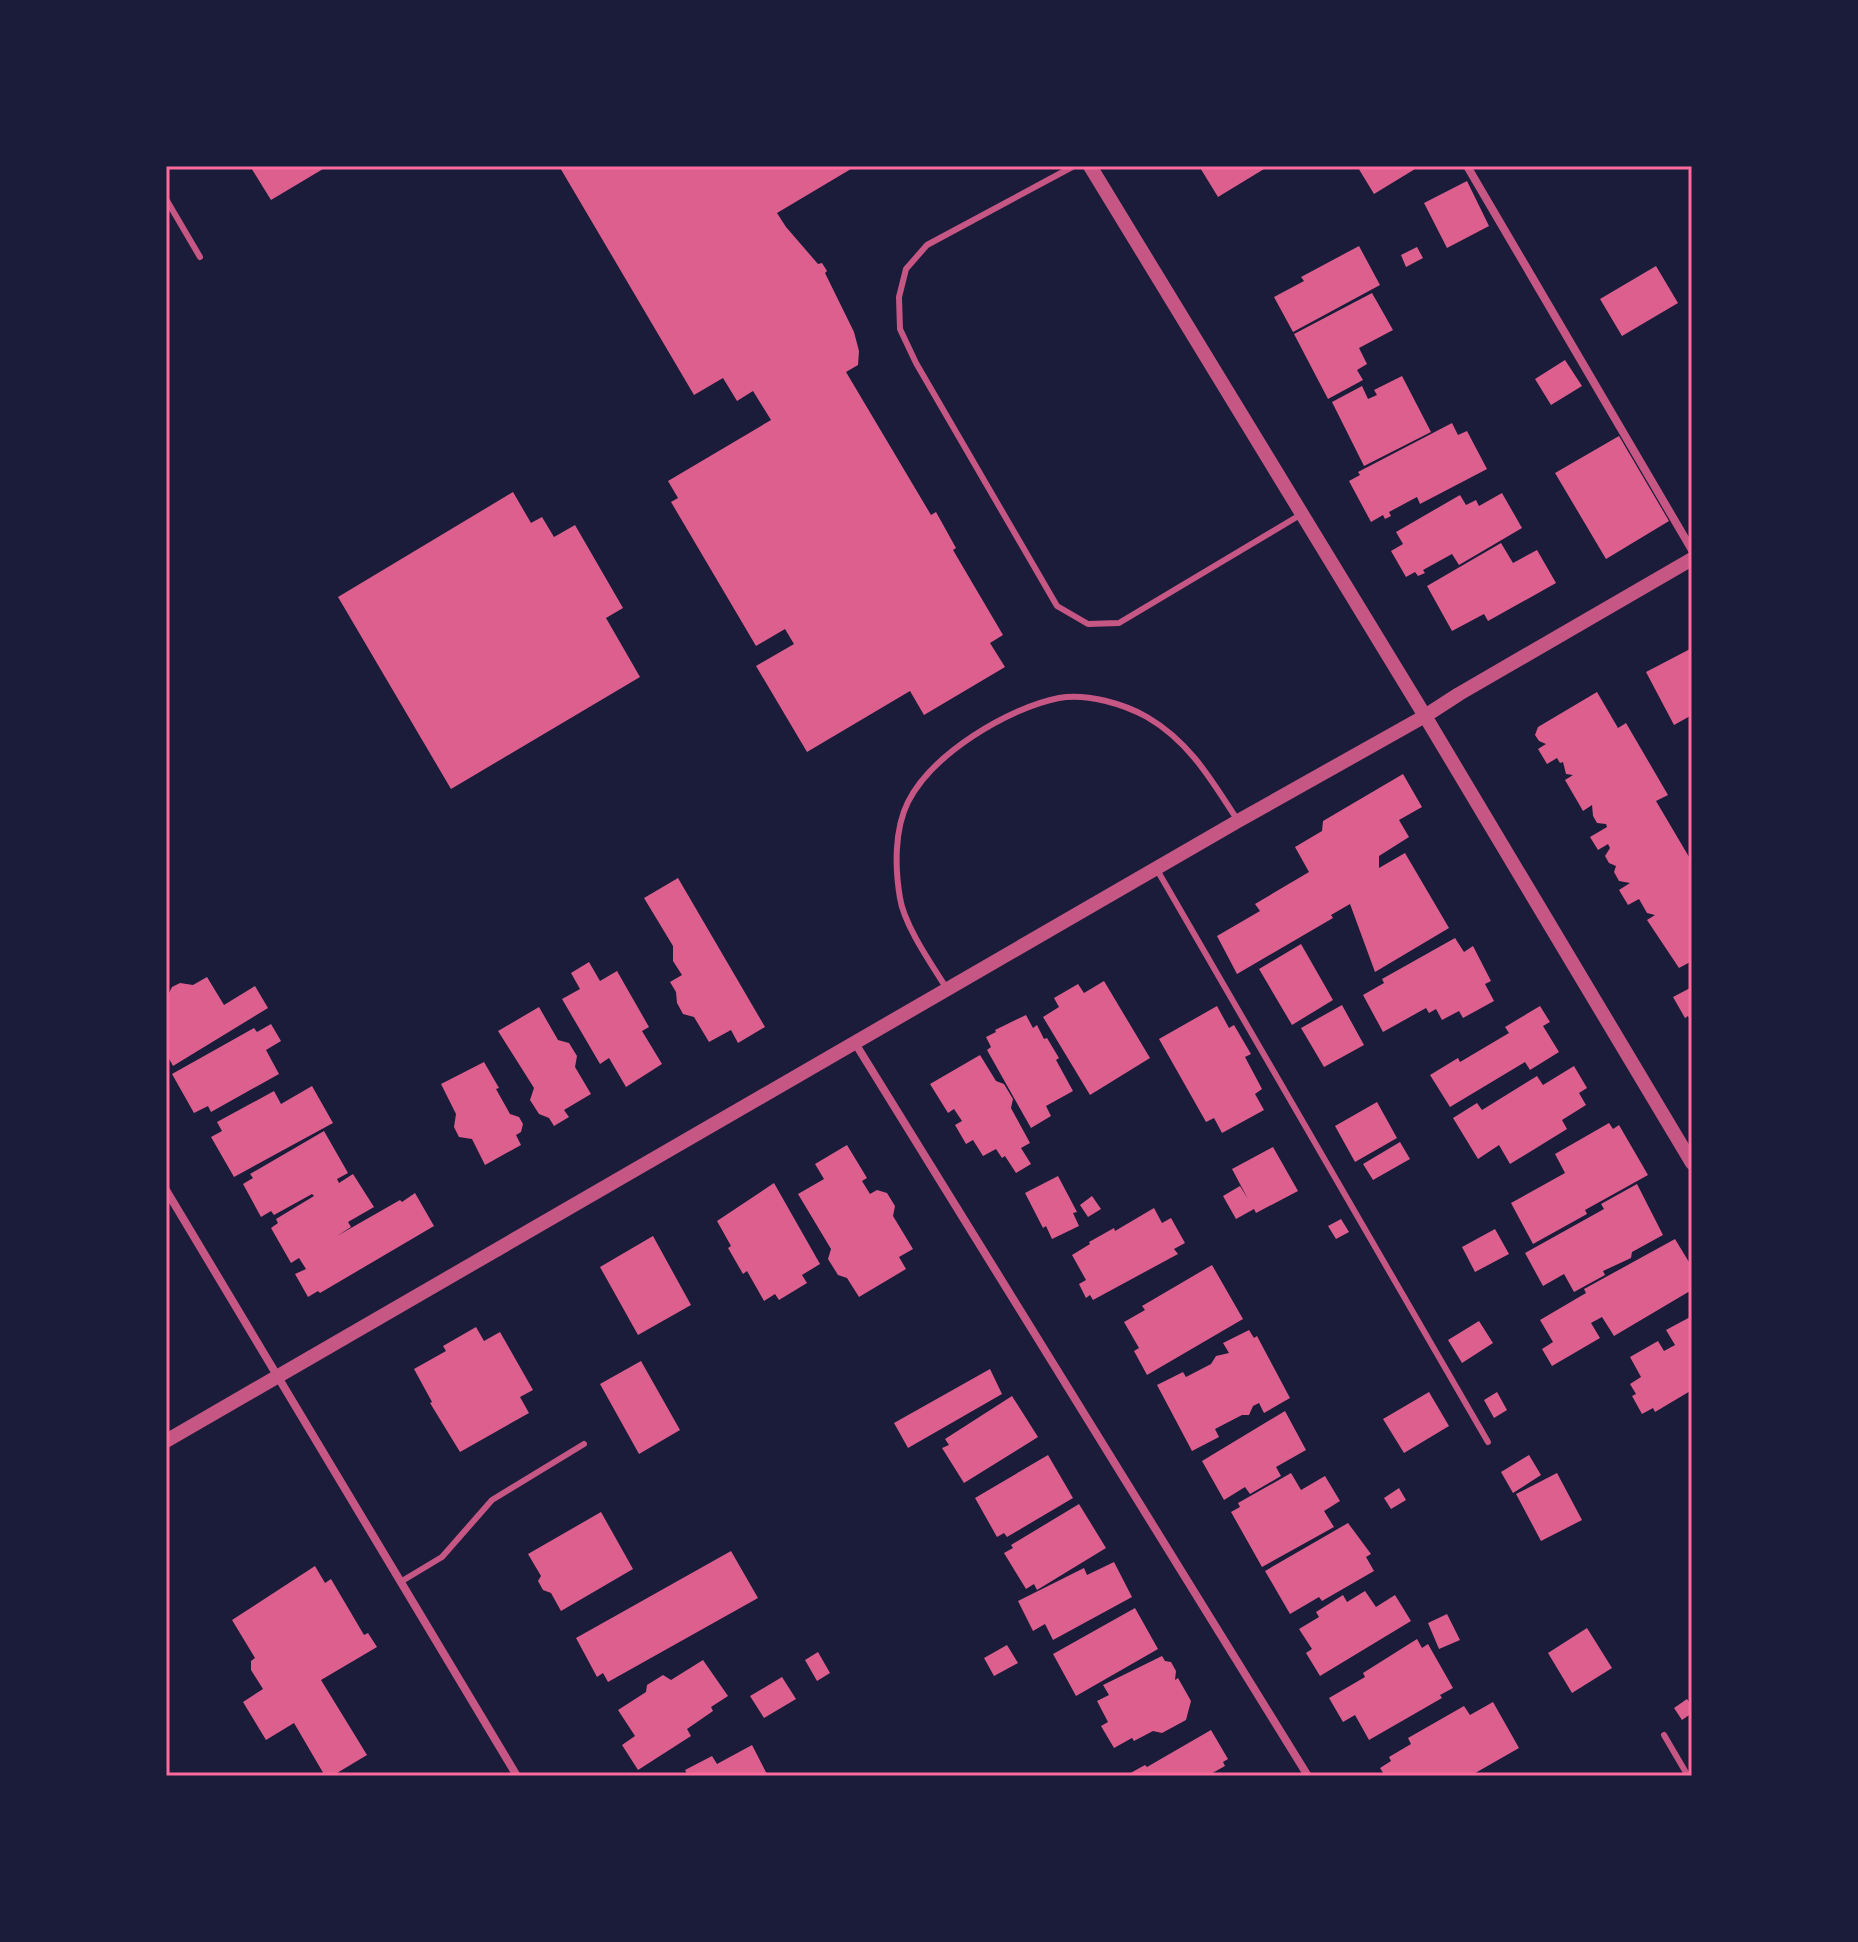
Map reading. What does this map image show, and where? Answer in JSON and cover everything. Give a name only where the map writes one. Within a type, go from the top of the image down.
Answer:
[{"type":"street","points":[[1090,166],[1425,716],[1692,1163]]},
{"type":"street","points":[[1467,166],[1692,550]]},
{"type":"street","points":[[166,1441],[1692,559]]},
{"type":"street","points":[[855,1043],[1308,1776]]},
{"type":"street","points":[[166,1190],[517,1776]]},
{"type":"lane","points":[[1074,166],[927,245],[906,269],[899,297],[900,329],[916,363],[1057,606],[1088,624],[1119,623],[1300,515]]},
{"type":"lane","points":[[166,199],[200,257]]},
{"type":"lane","points":[[947,989],[920,946],[900,901],[896,849],[901,827],[907,803],[933,768],[1013,712],[1062,698],[1103,700],[1145,716],[1175,735],[1199,760],[1238,821]]},
{"type":"lane","points":[[1156,868],[1488,1442]]},
{"type":"lane","points":[[402,1581],[442,1557],[492,1500],[584,1444]]},
{"type":"lane","points":[[1664,1735],[1688,1776]]},
{"type":"building","points":[[250,166],[328,166],[271,200]]},
{"type":"building","points":[[559,166],[856,166],[777,213],[827,271],[825,273],[854,332],[859,351],[858,365],[846,372],[931,515],[936,512],[956,548],[953,550],[1003,635],[990,643],[1005,667],[924,715],[910,691],[807,752],[756,666],[794,644],[785,629],[756,646],[671,502],[678,498],[668,481],[771,420],[753,391],[737,401],[723,378],[694,395]]},
{"type":"building","points":[[1199,166],[1269,166],[1218,197]]},
{"type":"building","points":[[1357,166],[1420,166],[1374,194]]},
{"type":"building","points":[[1467,181],[1489,226],[1447,248],[1424,203]]},
{"type":"building","points":[[1359,246],[1380,285],[1293,332],[1274,297],[1304,281],[1301,277]]},
{"type":"building","points":[[1417,247],[1423,258],[1406,267],[1401,255]]},
{"type":"building","points":[[1656,266],[1678,303],[1622,336],[1600,299]]},
{"type":"building","points":[[1372,293],[1393,330],[1359,348],[1367,364],[1357,370],[1363,380],[1328,399],[1294,334]]},
{"type":"building","points":[[1565,360],[1582,386],[1551,405],[1535,379]]},
{"type":"building","points":[[1402,376],[1431,432],[1364,466],[1332,402],[1362,386],[1368,399],[1377,395],[1374,390]]},
{"type":"building","points":[[1452,423],[1458,435],[1467,431],[1487,469],[1420,504],[1417,497],[1389,512],[1391,516],[1385,519],[1383,515],[1371,522],[1349,481],[1360,475],[1358,472]]},
{"type":"building","points":[[1619,436],[1669,521],[1606,559],[1555,473]]},
{"type":"building","points":[[513,492],[531,523],[542,517],[554,537],[575,525],[623,608],[606,618],[640,677],[451,789],[338,597]]},
{"type":"building","points":[[1502,493],[1522,528],[1459,565],[1452,554],[1423,570],[1425,573],[1418,576],[1415,572],[1406,577],[1391,551],[1403,544],[1396,532],[1460,495],[1466,505],[1476,500],[1479,506]]},
{"type":"building","points":[[1501,543],[1513,563],[1537,550],[1556,583],[1488,621],[1484,614],[1452,631],[1427,586]]},
{"type":"building","points":[[1692,648],[1692,715],[1674,725],[1646,672]]},
{"type":"building","points":[[1597,692],[1618,728],[1626,723],[1668,795],[1656,801],[1692,862],[1692,961],[1679,968],[1647,920],[1655,915],[1647,913],[1639,899],[1628,905],[1619,890],[1630,883],[1619,881],[1614,872],[1616,866],[1609,863],[1605,856],[1610,848],[1608,844],[1598,850],[1590,837],[1607,827],[1606,824],[1597,823],[1592,805],[1583,811],[1565,780],[1573,775],[1566,774],[1563,762],[1560,763],[1557,758],[1547,764],[1538,749],[1546,744],[1535,735],[1538,727]]},
{"type":"building","points":[[1403,774],[1422,807],[1399,820],[1409,837],[1379,856],[1379,868],[1405,853],[1449,928],[1375,972],[1350,904],[1331,915],[1333,918],[1237,974],[1217,936],[1260,911],[1255,904],[1309,872],[1295,847],[1322,831],[1323,821]]},
{"type":"building","points":[[678,878],[765,1027],[738,1043],[731,1030],[709,1042],[694,1017],[683,1014],[677,1003],[676,992],[670,982],[682,975],[673,961],[673,946],[644,898]]},
{"type":"building","points":[[1455,938],[1464,952],[1473,946],[1491,981],[1485,984],[1494,1001],[1463,1018],[1459,1011],[1442,1020],[1436,1009],[1429,1013],[1426,1008],[1383,1032],[1363,995],[1384,983],[1382,979]]},
{"type":"building","points":[[1301,944],[1333,1000],[1292,1025],[1259,969]]},
{"type":"building","points":[[589,962],[600,981],[617,971],[649,1027],[642,1031],[662,1064],[626,1087],[609,1058],[600,1064],[562,999],[580,989],[571,973]]},
{"type":"building","points":[[207,977],[224,1005],[255,986],[268,1008],[173,1066],[166,1053],[166,999],[172,987],[180,983],[193,985]]},
{"type":"building","points":[[1104,981],[1150,1058],[1090,1095],[1043,1017],[1059,1007],[1054,998],[1078,984],[1084,993]]},
{"type":"building","points":[[1692,987],[1692,1023],[1688,1016],[1685,1018],[1673,997]]},
{"type":"building","points":[[1342,1005],[1364,1045],[1324,1067],[1301,1028]]},
{"type":"building","points":[[1217,1006],[1229,1028],[1234,1025],[1251,1054],[1245,1057],[1262,1089],[1255,1094],[1264,1110],[1222,1133],[1214,1118],[1206,1122],[1159,1039]]},
{"type":"building","points":[[1540,1006],[1550,1022],[1543,1026],[1559,1052],[1530,1070],[1525,1062],[1450,1107],[1430,1075],[1458,1058],[1460,1062],[1509,1033],[1505,1027]]},
{"type":"building","points":[[539,1007],[558,1040],[569,1043],[577,1056],[575,1067],[591,1094],[564,1110],[569,1117],[554,1126],[549,1118],[539,1114],[530,1100],[534,1088],[498,1031]]},
{"type":"building","points":[[1026,1015],[1033,1028],[1037,1025],[1044,1039],[1047,1038],[1073,1091],[1046,1106],[1051,1116],[1031,1128],[987,1050],[991,1047],[986,1037]]},
{"type":"building","points":[[271,1024],[281,1041],[266,1050],[279,1074],[211,1112],[208,1106],[194,1113],[172,1074],[254,1028],[257,1032]]},
{"type":"building","points":[[980,1055],[996,1081],[1004,1084],[1013,1099],[1011,1108],[1030,1143],[1021,1148],[1031,1164],[1016,1173],[1005,1156],[1002,1158],[996,1149],[983,1156],[973,1140],[966,1144],[955,1125],[962,1121],[954,1109],[948,1113],[930,1084]]},
{"type":"building","points":[[484,1062],[510,1114],[519,1117],[523,1124],[521,1132],[516,1135],[521,1145],[485,1165],[472,1139],[459,1137],[454,1127],[456,1114],[441,1084]]},
{"type":"building","points":[[1574,1066],[1587,1088],[1579,1093],[1586,1105],[1562,1120],[1567,1129],[1510,1164],[1499,1145],[1478,1159],[1453,1118],[1477,1103],[1482,1110],[1537,1076],[1543,1085]]},
{"type":"building","points":[[312,1086],[333,1123],[234,1177],[211,1137],[222,1131],[217,1122],[274,1091],[281,1104]]},
{"type":"building","points":[[1377,1102],[1397,1138],[1355,1162],[1335,1126]]},
{"type":"building","points":[[1609,1123],[1613,1129],[1619,1125],[1648,1175],[1585,1210],[1587,1214],[1533,1244],[1511,1203],[1565,1173],[1555,1154]]},
{"type":"building","points":[[324,1131],[348,1173],[337,1179],[339,1183],[353,1174],[374,1207],[348,1222],[351,1227],[337,1236],[415,1193],[434,1226],[320,1293],[318,1291],[308,1297],[295,1274],[306,1269],[299,1258],[291,1263],[271,1228],[278,1223],[276,1219],[314,1196],[312,1194],[274,1215],[271,1211],[261,1217],[243,1184],[253,1178],[250,1174]]},
{"type":"building","points":[[1400,1142],[1410,1159],[1373,1180],[1363,1164]]},
{"type":"building","points":[[847,1145],[867,1178],[862,1181],[870,1194],[877,1190],[887,1193],[895,1206],[893,1216],[913,1249],[899,1257],[906,1269],[859,1297],[847,1278],[838,1275],[828,1259],[831,1249],[798,1194],[824,1179],[815,1164]]},
{"type":"building","points":[[1273,1147],[1298,1191],[1256,1213],[1254,1209],[1236,1219],[1223,1196],[1240,1186],[1248,1199],[1232,1169]]},
{"type":"building","points":[[1058,1176],[1077,1212],[1073,1213],[1079,1226],[1052,1239],[1025,1193]]},
{"type":"building","points":[[774,1183],[820,1264],[802,1275],[807,1283],[779,1300],[775,1294],[764,1301],[747,1271],[743,1274],[717,1221]]},
{"type":"building","points":[[1637,1184],[1663,1235],[1632,1252],[1631,1258],[1603,1271],[1605,1275],[1574,1292],[1564,1274],[1543,1286],[1525,1253],[1604,1209],[1601,1204]]},
{"type":"building","points":[[1092,1196],[1101,1209],[1088,1217],[1080,1205]]},
{"type":"building","points":[[1154,1208],[1162,1223],[1171,1218],[1185,1243],[1174,1249],[1178,1254],[1093,1300],[1090,1295],[1086,1298],[1079,1284],[1086,1280],[1072,1255],[1089,1242]]},
{"type":"building","points":[[1341,1219],[1349,1232],[1336,1239],[1328,1226]]},
{"type":"building","points":[[1495,1229],[1509,1254],[1475,1272],[1462,1247]]},
{"type":"building","points":[[653,1236],[691,1305],[638,1335],[600,1267]]},
{"type":"building","points":[[1675,1239],[1692,1267],[1690,1291],[1614,1336],[1602,1317],[1591,1323],[1600,1338],[1552,1366],[1542,1349],[1553,1342],[1540,1320],[1586,1293],[1584,1289]]},
{"type":"building","points":[[1212,1265],[1243,1319],[1147,1375],[1134,1351],[1139,1348],[1124,1322],[1145,1310],[1142,1306]]},
{"type":"building","points":[[1692,1316],[1692,1390],[1655,1412],[1653,1408],[1642,1414],[1632,1396],[1636,1394],[1630,1384],[1641,1377],[1630,1357],[1658,1341],[1664,1351],[1675,1345],[1666,1330]]},
{"type":"building","points":[[1479,1321],[1493,1343],[1462,1363],[1448,1340]]},
{"type":"building","points":[[476,1327],[484,1341],[500,1332],[533,1390],[520,1397],[529,1413],[460,1452],[430,1403],[414,1369],[446,1351],[443,1346]]},
{"type":"building","points":[[1249,1330],[1254,1338],[1257,1336],[1290,1398],[1264,1413],[1259,1403],[1253,1406],[1249,1415],[1242,1415],[1215,1429],[1219,1437],[1192,1451],[1157,1385],[1183,1372],[1186,1377],[1211,1364],[1216,1356],[1229,1353],[1223,1343]]},
{"type":"building","points":[[641,1361],[680,1430],[639,1454],[600,1384]]},
{"type":"building","points":[[990,1369],[1002,1394],[908,1448],[894,1423]]},
{"type":"building","points":[[1429,1392],[1449,1426],[1404,1453],[1383,1419]]},
{"type":"building","points":[[1497,1392],[1507,1410],[1494,1418],[1484,1400]]},
{"type":"building","points":[[1012,1396],[1038,1437],[964,1483],[942,1448],[949,1445],[945,1439]]},
{"type":"building","points":[[1285,1411],[1306,1450],[1276,1467],[1281,1476],[1250,1494],[1245,1487],[1224,1500],[1202,1461]]},
{"type":"building","points":[[1048,1455],[1073,1498],[1007,1537],[1004,1533],[997,1537],[975,1498]]},
{"type":"building","points":[[1529,1455],[1541,1475],[1513,1493],[1501,1472]]},
{"type":"building","points":[[1291,1473],[1301,1490],[1325,1476],[1340,1501],[1324,1511],[1334,1527],[1262,1567],[1231,1512],[1240,1507],[1238,1503]]},
{"type":"building","points":[[1557,1473],[1582,1520],[1541,1541],[1516,1494]]},
{"type":"building","points":[[1399,1488],[1406,1500],[1391,1509],[1384,1498]]},
{"type":"building","points":[[1079,1504],[1106,1548],[1037,1590],[1034,1584],[1026,1589],[1004,1553],[1013,1548],[1011,1545]]},
{"type":"building","points":[[601,1512],[633,1569],[561,1611],[551,1593],[543,1590],[538,1581],[541,1576],[528,1554]]},
{"type":"building","points":[[1348,1523],[1371,1554],[1366,1557],[1374,1571],[1322,1601],[1319,1597],[1290,1614],[1265,1571]]},
{"type":"building","points":[[731,1551],[758,1598],[608,1682],[603,1673],[597,1677],[576,1638]]},
{"type":"building","points":[[1114,1562],[1132,1597],[1053,1640],[1045,1624],[1033,1631],[1018,1601],[1084,1568],[1087,1575]]},
{"type":"building","points":[[315,1566],[325,1583],[331,1579],[364,1635],[368,1633],[377,1647],[321,1680],[367,1755],[332,1776],[325,1776],[294,1723],[266,1740],[243,1702],[263,1689],[251,1670],[251,1661],[255,1658],[232,1620]]},
{"type":"building","points":[[1365,1591],[1376,1607],[1395,1595],[1411,1621],[1320,1676],[1306,1653],[1312,1649],[1299,1629],[1319,1617],[1316,1612],[1343,1595],[1347,1602]]},
{"type":"building","points":[[1135,1608],[1158,1649],[1076,1696],[1053,1654]]},
{"type":"building","points":[[1447,1614],[1460,1640],[1439,1649],[1428,1623]]},
{"type":"building","points":[[1587,1628],[1612,1668],[1572,1693],[1548,1653]]},
{"type":"building","points":[[1417,1639],[1422,1648],[1428,1644],[1453,1688],[1440,1695],[1442,1698],[1369,1740],[1355,1715],[1343,1722],[1329,1698],[1365,1677],[1363,1673]]},
{"type":"building","points":[[1007,1645],[1018,1663],[994,1676],[984,1658]]},
{"type":"building","points":[[818,1652],[830,1673],[817,1681],[805,1660]]},
{"type":"building","points":[[1162,1656],[1165,1661],[1171,1662],[1176,1671],[1175,1680],[1178,1678],[1191,1701],[1186,1720],[1162,1733],[1153,1731],[1114,1748],[1101,1726],[1108,1722],[1097,1701],[1109,1695],[1103,1685]]},
{"type":"building","points":[[703,1660],[728,1696],[687,1729],[691,1736],[638,1770],[622,1745],[635,1736],[618,1710],[646,1692],[647,1685],[663,1675],[671,1680]]},
{"type":"building","points":[[782,1677],[796,1699],[764,1718],[750,1696]]},
{"type":"building","points":[[1687,1699],[1692,1713],[1682,1720],[1674,1708]]},
{"type":"building","points":[[1493,1702],[1519,1748],[1470,1776],[1385,1776],[1380,1768],[1391,1761],[1389,1757],[1411,1744],[1408,1738],[1464,1706],[1470,1715]]},
{"type":"building","points":[[1211,1730],[1228,1759],[1223,1762],[1225,1766],[1207,1776],[1125,1776],[1145,1765],[1147,1767]]},
{"type":"building","points":[[752,1745],[768,1776],[688,1776],[685,1770],[712,1756],[717,1764]]}]
